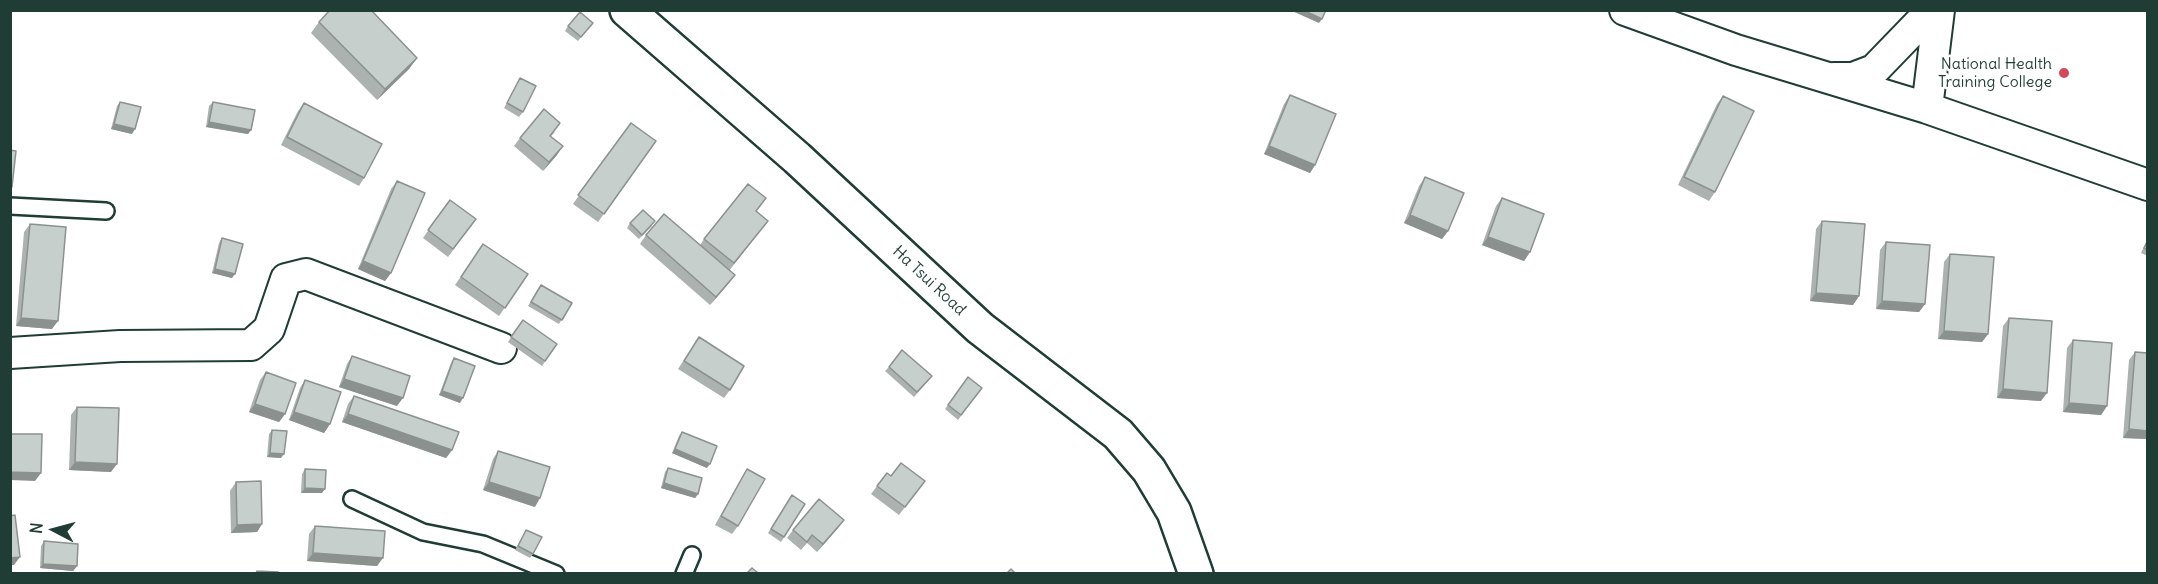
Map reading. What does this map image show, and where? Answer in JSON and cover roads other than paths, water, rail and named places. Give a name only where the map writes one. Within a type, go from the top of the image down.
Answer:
[{"type":"street","name":"Ha Tsui Road","points":[[627,10],[797,158],[980,328],[1118,434],[1149,470],[1173,513],[1196,573]]},
{"type":"street","points":[[1625,10],[1736,50],[1928,108],[2148,185]]},
{"type":"street","points":[[1831,78],[1853,78],[1874,70],[1932,10]]},
{"type":"street","points":[[1928,108],[1939,10]]},
{"type":"street","points":[[10,353],[120,346],[251,345],[269,329],[286,279],[306,274],[501,348]]},
{"type":"lane","points":[[10,206],[106,211]]},
{"type":"lane","points":[[352,500],[423,532],[483,544],[556,573]]},
{"type":"lane","points":[[684,573],[692,555]]},
{"type":"place","name":"National Health Training College","points":[[2064,73]]}]
